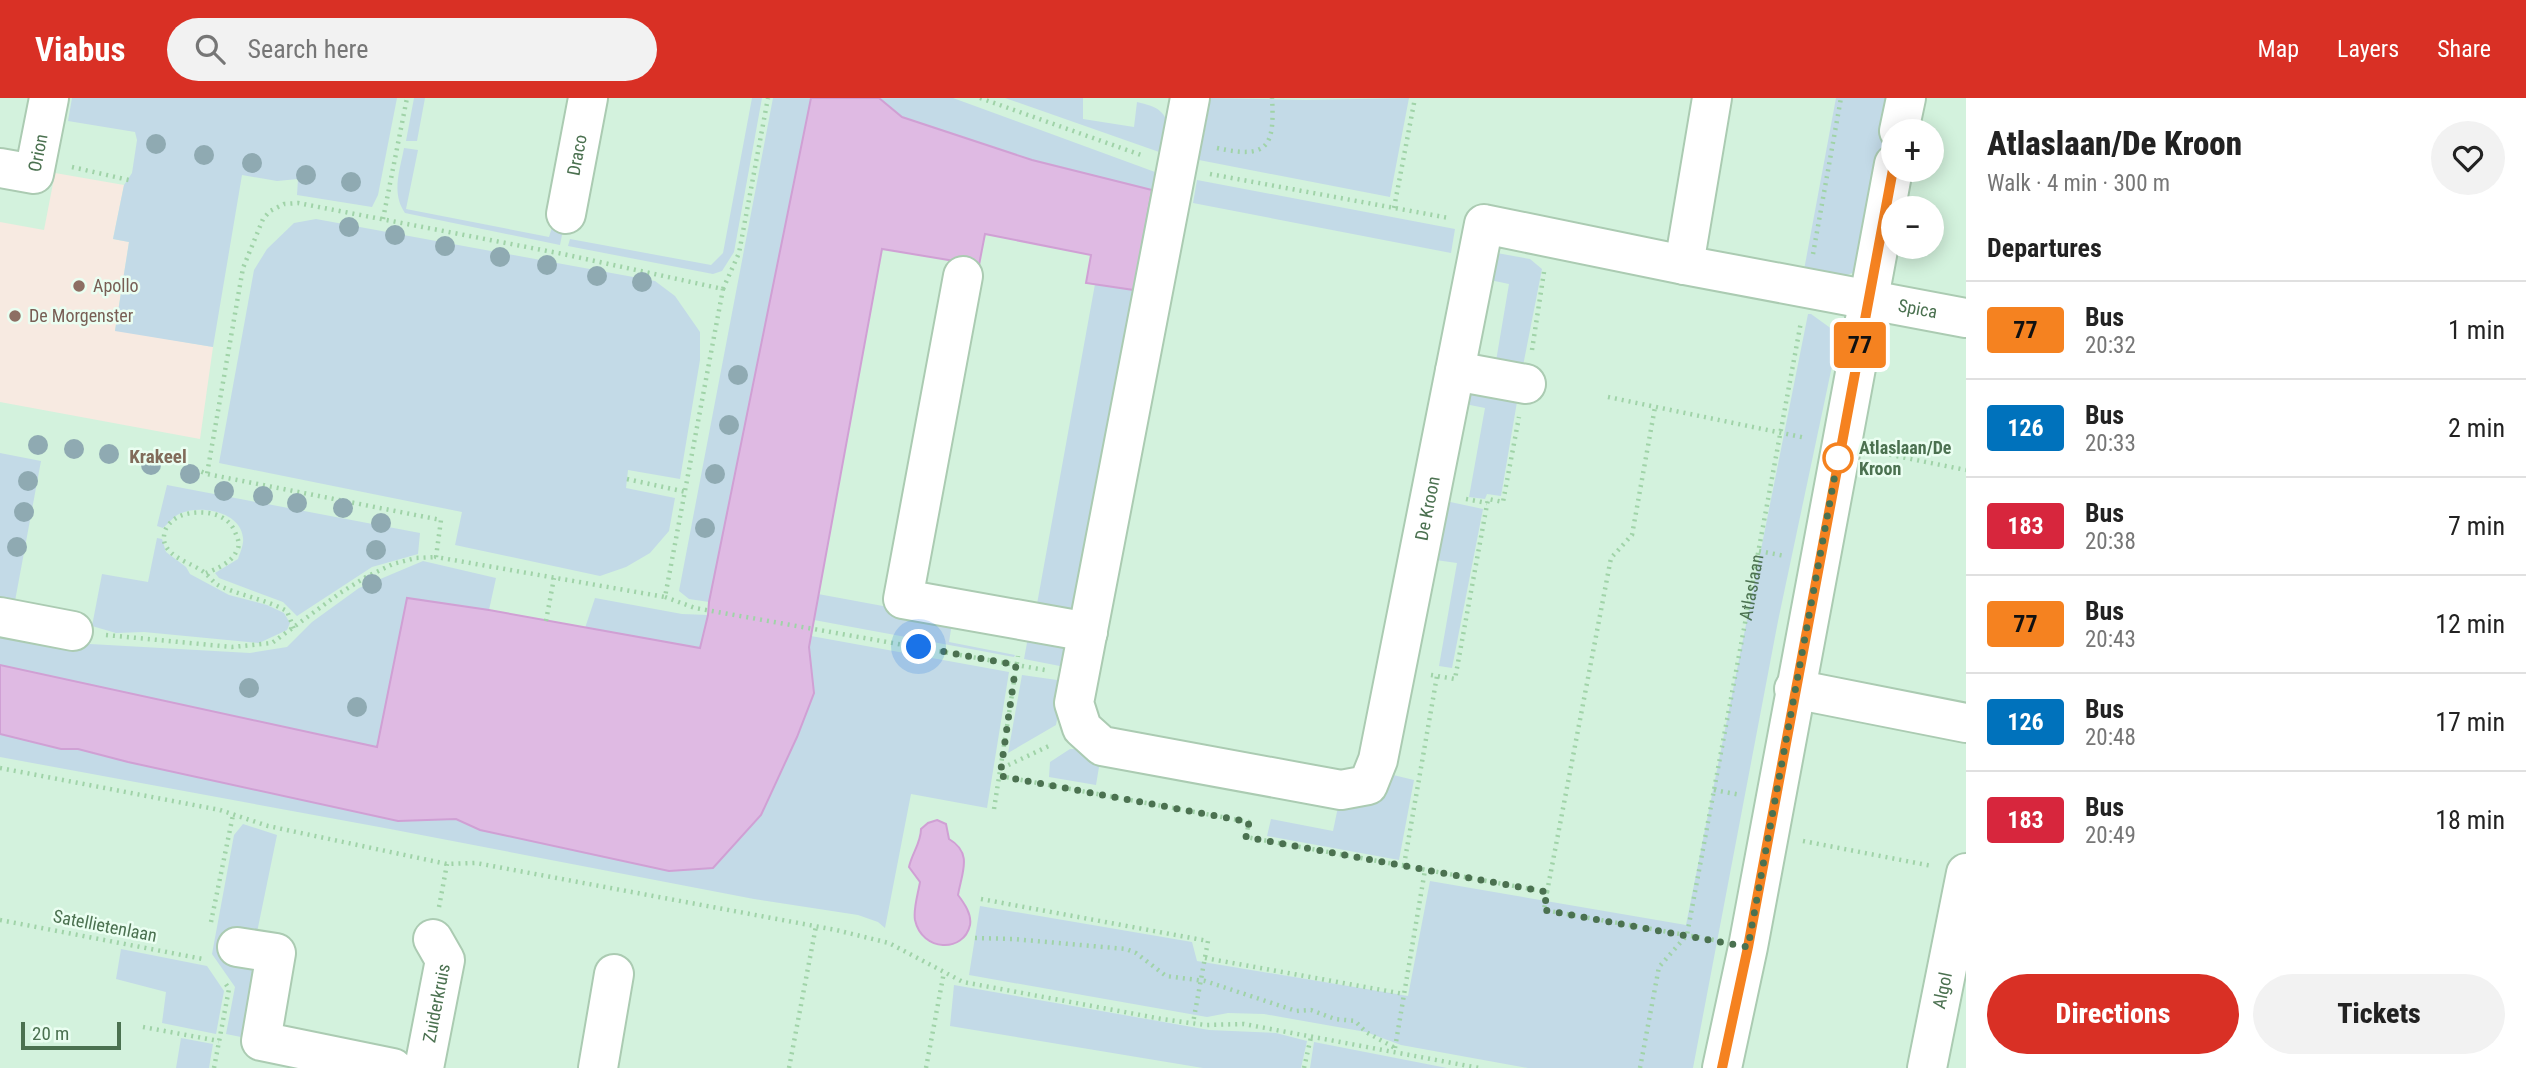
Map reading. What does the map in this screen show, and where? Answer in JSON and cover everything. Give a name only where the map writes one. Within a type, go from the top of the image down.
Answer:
[{"type":"street","name":"Orion","points":[[0,168],[34,174],[49,98]]},
{"type":"street","name":"Draco","points":[[566,214],[588,98]]},
{"type":"street","points":[[1082,728],[1074,703],[1188,98]]},
{"type":"street","points":[[1684,265],[1712,98]]},
{"type":"street","points":[[1902,119],[1906,98]]},
{"type":"street","points":[[1722,1068],[1748,947],[1891,182]]},
{"type":"street","points":[[1485,224],[1868,300]]},
{"type":"street","name":"De Kroon","points":[[1082,728],[1102,746],[1341,790],[1368,785],[1378,760],[1485,224]]},
{"type":"street","points":[[963,276],[903,599],[1088,632]]},
{"type":"street","name":"Spica","points":[[1868,300],[1966,318]]},
{"type":"street","points":[[1455,371],[1526,384]]},
{"type":"street","points":[[0,617],[73,631]]},
{"type":"street","points":[[1794,689],[1964,714]]},
{"type":"street","name":"Algol","points":[[1927,1068],[1966,873]]},
{"type":"street","name":"Zuiderkruis","points":[[424,1068],[444,960],[433,939]]},
{"type":"street","points":[[220,953],[276,953],[261,1041],[393,1068]]},
{"type":"street","points":[[598,1068],[614,974]]},
{"type":"path","points":[[383,219],[407,98]]},
{"type":"path","points":[[665,597],[723,289],[739,253],[768,98]]},
{"type":"path","points":[[980,98],[1179,154],[1394,208],[1485,224]]},
{"type":"path","points":[[1179,154],[1258,151],[1265,146],[1273,130],[1272,98]]},
{"type":"path","points":[[1394,208],[1415,98]]},
{"type":"path","name":"Atlaslaan","points":[[1687,935],[1841,98]]},
{"type":"path","points":[[37,160],[133,181]]},
{"type":"path","points":[[207,474],[243,268],[263,219],[270,211],[285,204],[298,203],[564,254],[723,289]]},
{"type":"path","points":[[1396,668],[1455,679],[1488,499],[1503,502],[1550,238]]},
{"type":"path","points":[[1608,397],[1966,470]]},
{"type":"path","points":[[1656,407],[1632,535],[1611,558],[1544,910],[1748,947]]},
{"type":"path","points":[[195,469],[207,474],[441,520],[436,557]]},
{"type":"path","points":[[627,479],[686,492]]},
{"type":"path","points":[[206,573],[222,566],[236,553],[239,542],[233,525],[222,517],[202,512],[181,516],[169,524],[164,533],[173,556],[206,573],[211,581],[222,587],[287,611],[294,629]]},
{"type":"path","points":[[73,631],[232,647],[272,643],[366,577],[416,558],[436,557],[665,597],[695,608],[1079,677]]},
{"type":"path","points":[[546,621],[554,578]]},
{"type":"path","points":[[994,809],[1025,620]]},
{"type":"path","points":[[1404,865],[1437,676]]},
{"type":"path","points":[[1002,768],[1082,728]]},
{"type":"path","points":[[0,768],[220,810],[268,826],[447,864],[476,863],[816,926],[889,943],[963,982],[1205,1025],[1244,1024],[1479,1068]]},
{"type":"path","points":[[1000,776],[1249,822],[1246,837],[1547,892]]},
{"type":"path","points":[[1768,834],[1966,873]]},
{"type":"path","points":[[1395,1051],[1425,870]]},
{"type":"path","points":[[981,899],[1208,941],[1193,1023]]},
{"type":"path","name":"Satellietenlaan","points":[[0,920],[220,953]]},
{"type":"path","points":[[789,1068],[816,926]]},
{"type":"path","points":[[1640,1068],[1659,967],[1687,935]]},
{"type":"path","points":[[975,938],[1114,946],[1136,953],[1166,976],[1201,980],[1296,1011],[1311,1010],[1335,1019],[1355,1021],[1366,1032],[1395,1051]]},
{"type":"path","points":[[896,947],[900,940]]},
{"type":"path","points":[[1205,958],[1405,994]]},
{"type":"path","points":[[926,1068],[944,972]]},
{"type":"path","points":[[963,982],[969,975]]},
{"type":"path","points":[[143,1027],[219,1041]]},
{"type":"path","points":[[1304,1068],[1311,1037]]},
{"type":"shaded area","points":[[0,98],[1966,98],[1966,1068],[0,1068]]},
{"type":"shaded area","points":[[72,98],[397,98],[378,195],[372,207],[297,195],[298,179],[277,181],[242,175],[213,347],[115,331],[129,242],[113,239],[124,185],[132,173],[137,140],[135,132],[68,121]]},
{"type":"shaded area","points":[[414,98],[425,98],[417,141],[406,141]]},
{"type":"shaded area","points":[[752,98],[762,98],[734,252],[722,271],[713,274],[568,246],[570,239],[711,265],[723,253]]},
{"type":"shaded area","points":[[773,98],[811,98],[709,602],[689,599],[679,591]]},
{"type":"shaded area","points":[[811,98],[879,98],[902,117],[1032,160],[1152,190],[1134,290],[1086,283],[1091,255],[985,234],[979,265],[882,249],[809,647],[814,693],[761,815],[713,868],[669,871],[480,830],[456,819],[398,821],[0,734],[0,665],[377,747],[407,598],[700,648]]},
{"type":"shaded area","points":[[879,98],[953,98],[1155,172],[1152,190],[1030,160],[902,117]]},
{"type":"shaded area","points":[[1005,98],[1083,98],[1083,119],[1134,127],[1137,102],[1158,110],[1171,128],[1162,153]]},
{"type":"shaded area","points":[[1211,98],[1409,98],[1390,197],[1199,160]]},
{"type":"shaded area","points":[[1836,98],[1895,98],[1891,119],[1881,119],[1881,175],[1864,269],[1841,277],[1804,270]]},
{"type":"shaded area","points":[[404,148],[418,150],[406,209],[549,237],[553,224],[564,225],[560,245],[405,213],[397,189]]},
{"type":"shaded area","name":"Apollo","points":[[55,173],[124,185],[113,239],[129,242],[115,330],[213,347],[200,439],[0,402],[0,222],[44,230]]},
{"type":"shaded area","points":[[1197,180],[1455,229],[1451,253],[1193,203]]},
{"type":"shaded area","points":[[316,219],[655,281],[675,296],[700,332],[700,360],[680,479],[628,470],[626,488],[675,498],[669,531],[650,553],[626,567],[600,576],[455,545],[462,512],[219,463],[254,270],[267,249],[294,223]]},
{"type":"shaded area","points":[[1497,253],[1530,259],[1542,269],[1522,371],[1495,367],[1509,284],[1485,279]]},
{"type":"shaded area","points":[[1095,284],[1134,290],[1081,600],[1068,611],[1037,604]]},
{"type":"shaded area","points":[[1808,314],[1836,332],[1835,352],[1778,621],[1693,1068],[1528,1068],[1401,1045],[1366,1032],[1264,1014],[1228,1013],[1207,1017],[969,975],[980,906],[1192,942],[1197,961],[1408,996],[1430,881],[1686,925]]},
{"type":"shaded area","points":[[1465,380],[1519,390],[1501,496],[1487,494],[1485,499],[1469,497],[1485,408],[1460,403]]},
{"type":"shaded area","points":[[0,453],[41,461],[15,601],[0,598]]},
{"type":"shaded area","points":[[167,485],[420,533],[418,554],[372,567],[297,616],[283,602],[219,578],[215,573],[238,559],[243,538],[235,521],[218,512],[197,510],[177,515],[163,528],[157,526]]},
{"type":"shaded area","points":[[1441,500],[1483,509],[1452,668],[1439,666],[1457,563],[1429,559]]},
{"type":"shaded area","points":[[157,538],[162,539],[166,552],[186,567],[190,574],[229,595],[267,605],[284,613],[290,623],[287,630],[259,643],[144,632],[116,633],[92,626],[102,574],[148,582]]},
{"type":"shaded area","points":[[423,561],[496,578],[489,610],[407,598],[378,747],[0,665],[0,627],[90,644],[250,653],[287,647],[312,622],[359,588]]},
{"type":"shaded area","points":[[818,594],[953,617],[949,642],[1015,655],[1014,657],[814,620]]},
{"type":"shaded area","points":[[595,598],[682,614],[708,615],[700,648],[585,628]]},
{"type":"shaded area","points":[[1029,632],[1062,643],[1065,648],[1065,667],[1024,659]]},
{"type":"shaded area","points":[[811,636],[1009,672],[987,808],[911,794],[885,928],[878,922],[858,915],[754,899],[0,757],[0,734],[398,821],[456,819],[480,830],[669,871],[713,868],[814,693],[809,647]]},
{"type":"shaded area","points":[[1022,675],[1064,681],[1056,725],[1008,753]]},
{"type":"shaded area","points":[[1070,749],[1076,749],[1100,761],[1096,785],[1049,777],[1050,762]]},
{"type":"shaded area","points":[[1389,774],[1414,780],[1399,860],[1267,836],[1271,819],[1333,831],[1338,807]]},
{"type":"shaded area","points":[[937,820],[946,824],[949,839],[961,850],[964,864],[958,895],[970,917],[970,925],[960,941],[943,945],[934,943],[919,931],[915,920],[915,906],[920,882],[909,867],[921,829]]},
{"type":"shaded area","points":[[243,824],[277,835],[255,942],[263,974],[251,1039],[226,1034],[235,987],[212,954],[234,835]]},
{"type":"shaded area","points":[[121,949],[207,966],[224,991],[216,1034],[162,1023],[166,992],[116,979]]},
{"type":"shaded area","points":[[954,985],[1209,1030],[1276,1033],[1307,1041],[1301,1068],[1203,1068],[950,1026]]},
{"type":"shaded area","points":[[181,1038],[213,1044],[209,1068],[176,1068]]},
{"type":"shaded area","points":[[1314,1042],[1447,1068],[1310,1068]]},
{"type":"bus line","name":"77","points":[[1722,1068],[1748,947],[1891,182]]},
{"type":"place","name":"Apollo","points":[[79,286]]},
{"type":"place","name":"De Morgenster","points":[[15,316]]},
{"type":"place","name":"Atlaslaan/De Kroon","points":[[1838,458]]},
{"type":"district","name":"Krakeel","points":[[158,456]]},
{"type":"route","points":[[919,647],[1016,665],[1000,776],[1249,822],[1246,837],[1547,892],[1544,910],[1748,947],[1838,458]]}]
